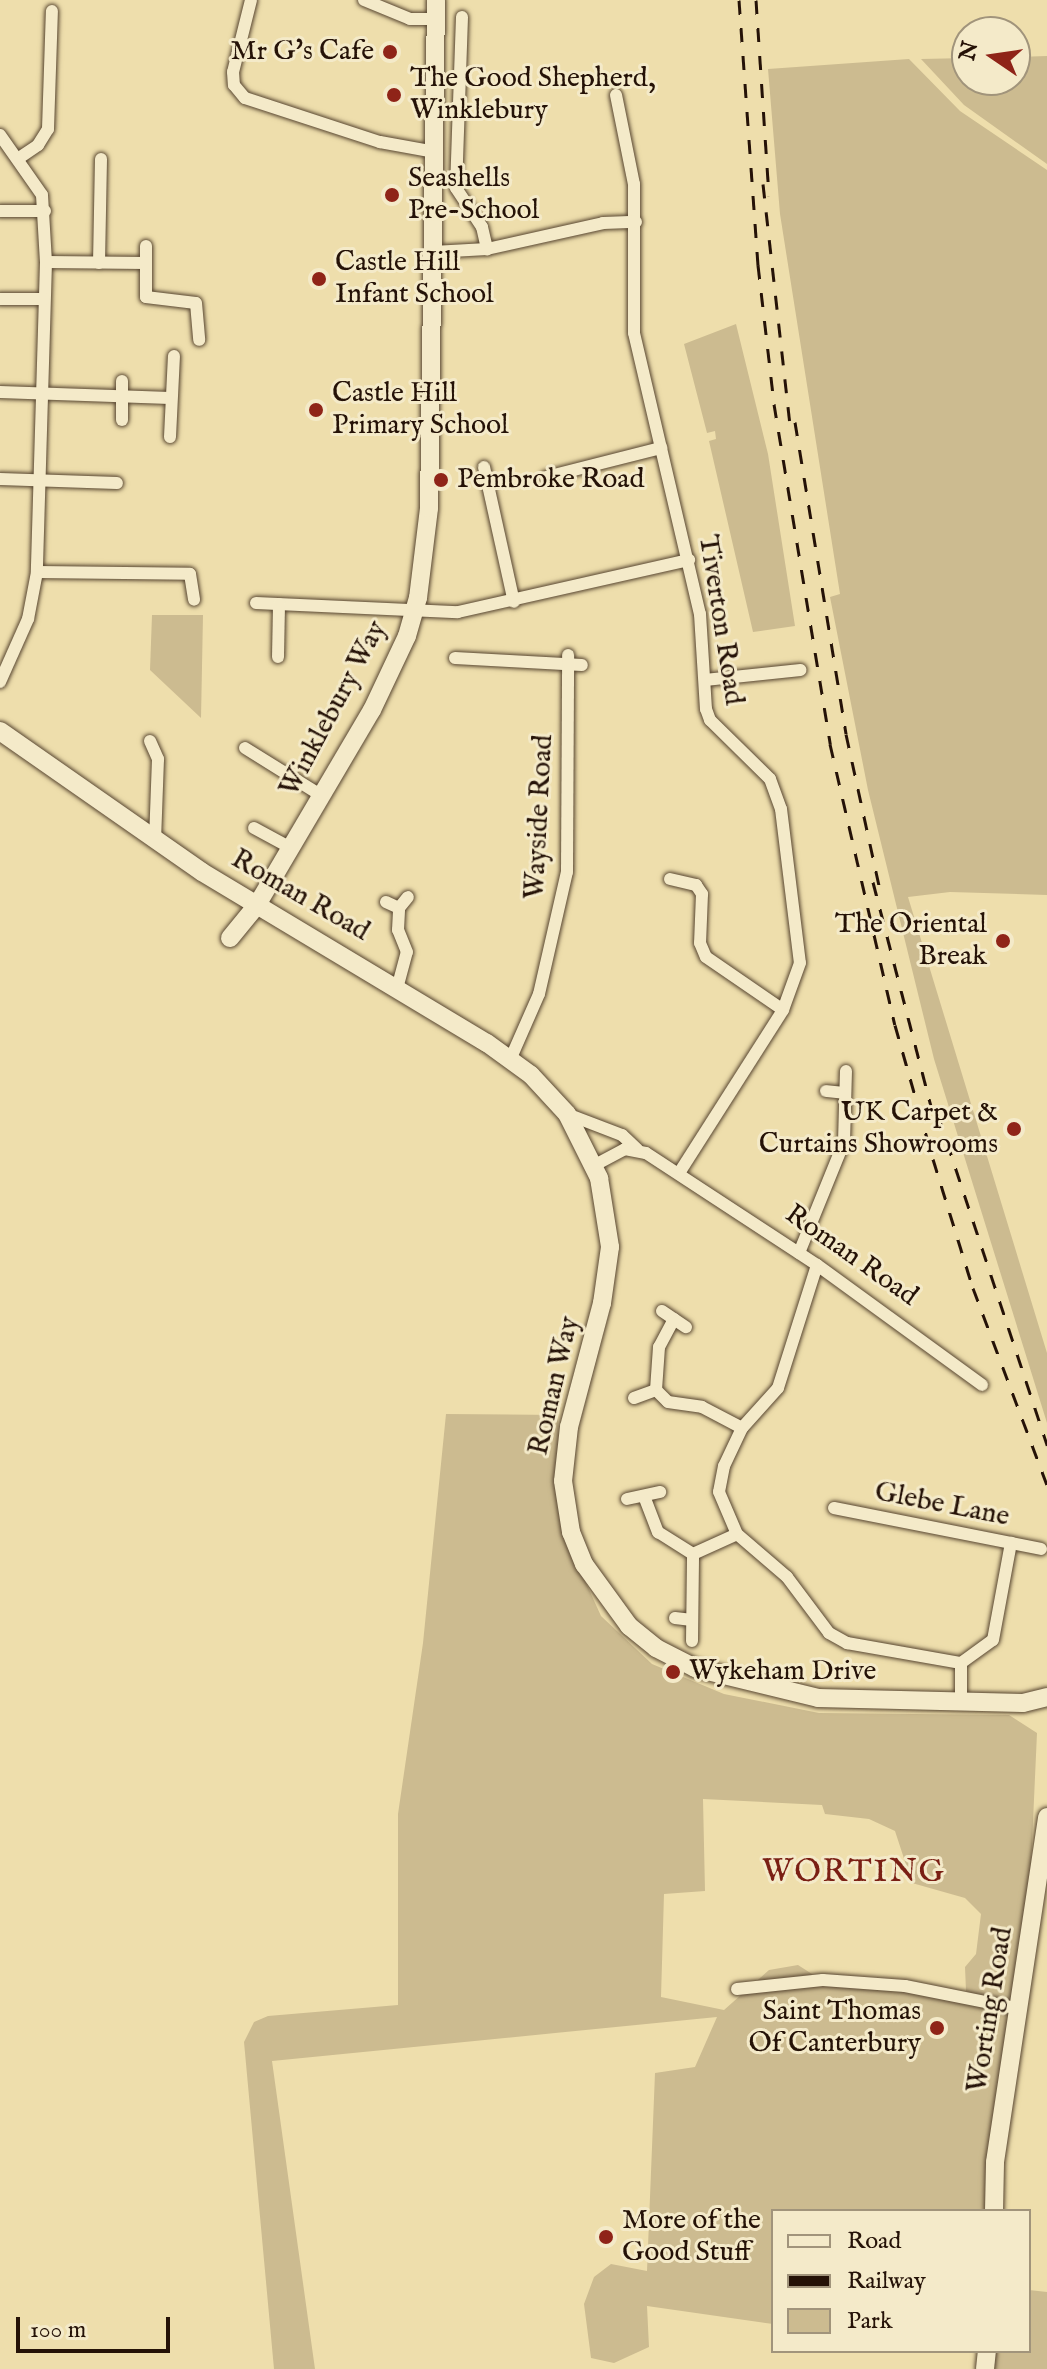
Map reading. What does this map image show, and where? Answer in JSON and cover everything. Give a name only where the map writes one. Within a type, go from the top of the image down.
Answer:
[{"type":"street","points":[[251,0],[233,72],[234,85],[245,98],[380,142],[435,152]]},
{"type":"street","points":[[364,0],[410,19],[436,9]]},
{"type":"street","name":"Winklebury Way","points":[[230,938],[257,905],[322,796],[392,671],[416,608],[429,508],[436,9]]},
{"type":"street","points":[[19,158],[38,145],[48,129],[52,11]]},
{"type":"street","points":[[462,17],[456,188],[482,227],[487,249]]},
{"type":"street","name":"Tiverton Road","points":[[616,95],[636,222],[634,333],[689,560],[710,720],[755,759],[770,779],[781,809],[800,963],[783,1010],[679,1173]]},
{"type":"street","points":[[0,135],[38,187],[45,211],[46,262],[37,572],[24,631],[0,682]]},
{"type":"street","points":[[99,263],[101,159]]},
{"type":"street","points":[[0,211],[45,211]]},
{"type":"street","points":[[433,252],[487,249],[603,223],[636,222]]},
{"type":"street","points":[[146,246],[146,297],[196,303],[199,340]]},
{"type":"street","points":[[46,262],[146,263]]},
{"type":"street","points":[[0,299],[44,299]]},
{"type":"street","points":[[170,437],[174,356]]},
{"type":"street","points":[[122,381],[122,420]]},
{"type":"street","points":[[0,392],[170,398]]},
{"type":"street","points":[[546,477],[661,448]]},
{"type":"street","points":[[484,467],[514,602]]},
{"type":"street","points":[[0,479],[117,483]]},
{"type":"street","points":[[256,603],[458,612],[514,602],[689,560]]},
{"type":"street","points":[[37,572],[190,574],[192,600]]},
{"type":"street","points":[[278,657],[279,604]]},
{"type":"street","points":[[455,658],[567,659],[582,665]]},
{"type":"street","name":"Wayside Road","points":[[510,1060],[539,994],[567,872],[567,659]]},
{"type":"street","points":[[705,680],[800,670]]},
{"type":"street","points":[[779,672],[781,686]]},
{"type":"street","name":"Roman Road","points":[[0,731],[155,841],[257,905],[398,985],[510,1060],[567,1114],[595,1165]]},
{"type":"street","points":[[150,741],[158,759],[155,841]]},
{"type":"street","points":[[245,748],[322,796]]},
{"type":"street","points":[[254,828],[263,839],[291,848]]},
{"type":"street","points":[[669,880],[696,885],[702,894],[700,943],[706,957],[783,1010]]},
{"type":"street","points":[[398,985],[407,952],[398,930],[399,908],[408,897]]},
{"type":"street","points":[[386,902],[399,908]]},
{"type":"street","points":[[799,1253],[841,1156],[846,1071]]},
{"type":"street","points":[[826,1091],[845,1093]]},
{"type":"street","name":"Roman Road","points":[[567,1114],[622,1135],[637,1149],[679,1173],[953,1355],[982,1385]]},
{"type":"street","points":[[595,1165],[625,1149],[637,1149]]},
{"type":"street","name":"Roman Way","points":[[595,1165],[608,1216],[608,1274],[569,1427],[563,1481],[571,1532],[602,1596],[656,1648],[695,1668],[752,1686],[818,1698],[1046,1706]]},
{"type":"street","points":[[817,1265],[778,1388],[742,1428],[719,1492],[737,1534],[787,1577],[829,1633],[847,1643],[961,1663],[993,1640],[1011,1543]]},
{"type":"street","points":[[662,1311],[680,1323],[656,1357],[656,1390],[668,1402],[702,1407],[742,1428]]},
{"type":"street","points":[[634,1398],[656,1390]]},
{"type":"street","points":[[627,1499],[660,1492]]},
{"type":"street","points":[[644,1496],[658,1532],[667,1543],[693,1554],[737,1534]]},
{"type":"street","name":"Glebe Lane","points":[[834,1508],[1041,1549]]},
{"type":"street","points":[[692,1641],[693,1554]]},
{"type":"street","points":[[675,1618],[692,1620]]},
{"type":"street","points":[[961,1663],[961,1701]]},
{"type":"street","name":"Worting Road","points":[[994,2209],[995,2162],[1047,1817]]},
{"type":"street","points":[[737,1989],[836,1981],[905,1986],[1020,2009]]},
{"type":"green space","points":[[1031,56],[1047,56],[1047,164],[956,96],[1031,96]]},
{"type":"green space","points":[[951,58],[951,91],[921,59]]},
{"type":"green space","points":[[909,59],[960,111],[1047,170],[1047,895],[950,892],[908,897],[1047,1353],[1047,1423],[934,1059],[868,790],[830,597],[840,594],[780,214],[768,69]]},
{"type":"green space","points":[[736,324],[768,454],[795,626],[753,632],[709,441],[716,439],[715,431],[707,433],[684,344]]},
{"type":"green space","points":[[152,615],[203,615],[201,718],[150,670]]},
{"type":"green space","points":[[446,1414],[558,1415],[562,1530],[601,1616],[652,1664],[724,1694],[819,1713],[1009,1715],[1037,1733],[1030,1888],[987,2209],[771,2209],[771,2324],[647,2306],[649,2347],[614,2363],[591,2358],[584,2304],[594,2277],[611,2264],[647,2271],[655,2073],[695,2067],[717,2017],[272,2061],[315,2369],[274,2369],[244,2042],[254,2022],[268,2016],[398,2005],[398,1814],[423,1643]],"holes":[[[703,1799],[822,1805],[825,1814],[869,1819],[895,1831],[912,1883],[965,1898],[981,1914],[976,1954],[965,1967],[966,1991],[979,1998],[811,1980],[812,1974],[798,1965],[769,1970],[724,2010],[661,1997],[664,1894],[705,1891]]]},
{"type":"green space","points":[[1031,2290],[1047,2292],[1047,2369],[992,2369],[995,2353],[1031,2353]]},
{"type":"railway","points":[[739,0],[758,265],[774,404],[830,744],[895,1025],[933,1159],[973,1288],[1047,1485]]},
{"type":"railway","points":[[756,0],[769,196]]},
{"type":"railway","points":[[763,184],[791,434]]},
{"type":"railway","points":[[795,422],[846,734],[881,894]]},
{"type":"railway","points":[[873,882],[936,1126]]},
{"type":"railway","points":[[938,1115],[1047,1445]]},
{"type":"place","name":"Mr G's Cafe","points":[[390,52]]},
{"type":"place","name":"The Good Shepherd, Winklebury","points":[[394,95]]},
{"type":"place","name":"Seashells Pre-School","points":[[392,195]]},
{"type":"place","name":"Castle Hill Infant School","points":[[319,279]]},
{"type":"place","name":"Castle Hill Primary School","points":[[316,410]]},
{"type":"place","name":"Pembroke Road","points":[[441,480]]},
{"type":"place","name":"The Oriental Break","points":[[1003,941]]},
{"type":"place","name":"UK Carpet & Curtains Showrooms","points":[[1014,1129]]},
{"type":"place","name":"Wykeham Drive","points":[[673,1672]]},
{"type":"place","name":"Saint Thomas Of Canterbury","points":[[937,2028]]},
{"type":"place","name":"More of the Good Stuff","points":[[606,2237]]},
{"type":"district","name":"WORTING","points":[[854,1873]]}]
